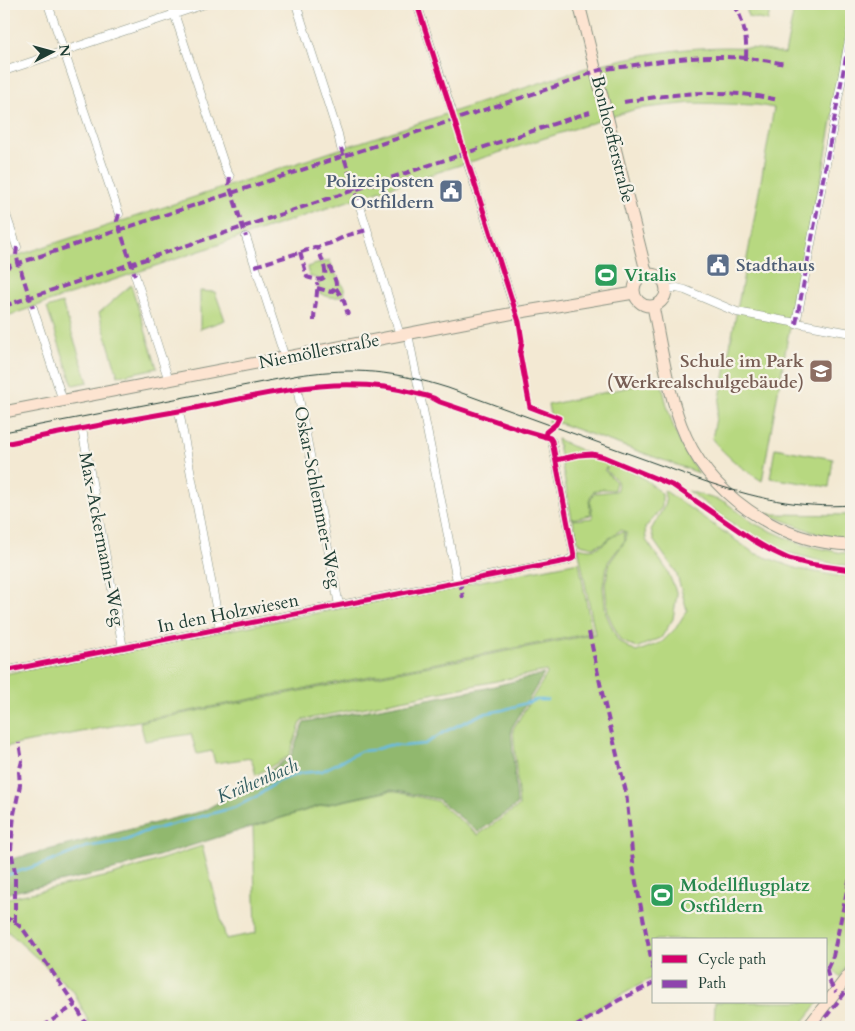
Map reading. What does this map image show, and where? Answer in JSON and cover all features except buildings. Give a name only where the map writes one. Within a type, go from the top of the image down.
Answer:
[{"type":"main road","name":"Bonhoefferstraße","points":[[579,4],[647,275]]},
{"type":"main road","points":[[652,274],[662,279],[666,289],[663,300],[653,306],[639,302],[634,293],[636,283],[642,276],[652,274]]},
{"type":"main road","name":"Niemöllerstraße","points":[[4,412],[516,313],[634,293]]},
{"type":"main road","points":[[653,306],[674,402],[689,442],[708,471],[733,499],[780,529],[809,539],[851,545]]},
{"type":"main road","points":[[828,1001],[851,972]]},
{"type":"main road","points":[[808,1027],[826,1004]]},
{"type":"street","points":[[48,4],[118,214]]},
{"type":"street","points":[[171,4],[226,170],[230,177]]},
{"type":"street","points":[[4,71],[205,4]]},
{"type":"street","points":[[296,4],[341,148]]},
{"type":"street","points":[[417,4],[452,111]]},
{"type":"street","points":[[796,324],[851,30]]},
{"type":"street","points":[[468,164],[516,313]]},
{"type":"street","points":[[358,200],[404,335],[457,581]]},
{"type":"street","points":[[4,209],[17,247]]},
{"type":"street","points":[[246,237],[285,358]]},
{"type":"street","points":[[135,275],[169,380]]},
{"type":"street","points":[[666,289],[680,289],[737,312],[851,333]]},
{"type":"street","points":[[33,308],[63,401]]},
{"type":"street","name":"Oskar-Schlemmer-Weg","points":[[297,388],[339,605]]},
{"type":"street","points":[[178,411],[220,628]]},
{"type":"street","name":"Max-Ackermann-Weg","points":[[82,430],[123,648]]},
{"type":"street","name":"In den Holzwiesen","points":[[5,671],[566,561],[574,556],[552,441]]},
{"type":"street","points":[[4,661],[5,671]]},
{"type":"green space","points":[[746,4],[771,4],[768,21],[748,17]]},
{"type":"green space","points":[[795,4],[851,4],[851,16],[822,176],[804,248],[799,292],[788,336],[762,481],[735,462],[712,439],[774,108],[757,105],[692,103],[636,109],[363,196],[4,317],[4,260],[579,70],[642,55],[685,49],[751,48],[785,54]]},
{"type":"green space","points":[[330,260],[333,270],[344,287],[344,294],[338,297],[329,297],[319,293],[318,279],[309,276],[307,267]]},
{"type":"green space","points":[[131,285],[157,368],[118,376],[99,313]]},
{"type":"green space","points":[[200,291],[215,292],[225,320],[200,329]]},
{"type":"green space","points":[[62,303],[88,382],[73,385],[47,308]]},
{"type":"green space","points":[[661,380],[674,429],[691,463],[699,473],[559,423],[548,422],[550,414],[548,405]]},
{"type":"green space","points":[[557,439],[609,465],[623,467],[644,479],[662,494],[662,507],[645,528],[646,540],[667,570],[677,594],[673,619],[661,638],[636,648],[620,640],[608,614],[605,585],[610,562],[626,540],[626,532],[620,530],[603,543],[593,547],[580,544],[573,520],[593,518],[590,502],[594,493],[616,491],[618,483],[608,473],[607,467],[604,470],[616,482],[614,490],[602,489],[593,492],[589,501],[591,515],[572,519]]},
{"type":"green space","points":[[775,448],[833,459],[829,487],[770,478]]},
{"type":"green space","points":[[664,490],[754,553],[798,569],[837,576],[851,575],[851,959],[840,977],[828,963],[828,938],[652,938],[652,978],[563,1027],[91,1027],[74,992],[4,928],[4,899],[113,875],[202,846],[226,939],[256,933],[253,827],[321,806],[391,791],[437,801],[478,835],[519,806],[513,729],[547,674],[546,671],[302,720],[289,756],[256,775],[251,758],[215,763],[212,751],[197,754],[191,734],[145,741],[140,722],[595,634],[578,547],[595,548],[624,532],[625,540],[608,562],[603,586],[606,614],[618,641],[636,652],[662,642],[676,628],[687,610],[676,572],[654,541],[651,530],[666,503]]},
{"type":"green space","points":[[688,491],[725,502],[755,524],[803,545],[843,553],[851,552],[851,565],[838,565],[781,551],[736,526]]},
{"type":"green space","points":[[768,514],[851,515],[851,538],[823,536]]},
{"type":"green space","points":[[579,562],[592,633],[4,747],[4,674]]},
{"type":"green space","points":[[544,674],[511,729],[517,805],[478,832],[438,799],[391,790],[322,805],[113,870],[4,894],[4,861],[203,811],[246,787],[291,756],[304,722],[482,689]]},
{"type":"green space","points":[[715,1004],[817,1004],[799,1027],[714,1027]]},
{"type":"waterway","name":"Krähenbach","points":[[4,876],[52,861],[86,847],[127,840],[144,832],[236,807],[259,795],[278,781],[301,773],[322,771],[361,751],[390,745],[425,744],[446,731],[482,714],[536,700],[547,700]]},
{"type":"tram line","points":[[4,432],[299,375],[339,371],[375,372],[392,374],[448,388],[704,481],[740,492],[795,503],[832,506],[851,505]]},
{"type":"marked path","points":[[734,4],[744,30],[746,58]]},
{"type":"marked path","points":[[796,324],[851,30]]},
{"type":"marked path","points":[[4,268],[598,71],[669,60],[707,57],[745,58],[785,64]]},
{"type":"marked path","points":[[624,102],[701,93],[739,94],[778,100]]},
{"type":"marked path","points":[[4,306],[590,112]]},
{"type":"marked path","points":[[341,148],[358,200]]},
{"type":"marked path","points":[[230,177],[229,184],[246,237]]},
{"type":"marked path","points":[[119,214],[117,221],[135,275]]},
{"type":"marked path","points":[[255,266],[367,230]]},
{"type":"marked path","points":[[17,247],[16,255],[33,308]]},
{"type":"marked path","points":[[300,252],[307,277],[322,279],[325,276],[325,271],[318,247]]},
{"type":"marked path","points":[[317,288],[331,292],[336,288],[335,279],[328,264]]},
{"type":"marked path","points":[[314,321],[317,283]]},
{"type":"marked path","points":[[336,288],[344,301],[348,315]]},
{"type":"marked path","points":[[460,581],[463,598]]},
{"type":"marked path","points":[[589,632],[626,792],[634,872],[652,963]]},
{"type":"marked path","points":[[15,922],[15,872],[11,850],[14,814],[20,785],[19,772],[22,761],[19,743]]},
{"type":"marked path","points":[[828,967],[833,956],[851,872]]},
{"type":"marked path","points":[[4,917],[15,922],[23,929],[88,1027]]},
{"type":"marked path","points":[[828,975],[836,992]]},
{"type":"marked path","points":[[575,1027],[619,1000],[652,984]]},
{"type":"marked path","points":[[818,1027],[851,985]]},
{"type":"marked path","points":[[42,1027],[75,1005]]},
{"type":"cycle path","points":[[417,4],[519,322],[522,341],[520,354],[530,407],[559,418],[556,424],[546,432],[545,437]]},
{"type":"cycle path","points":[[4,444],[299,388],[328,385],[358,385],[388,388],[430,396],[440,402],[550,438],[574,556],[566,561],[4,671]]},
{"type":"cycle path","points":[[556,460],[592,454],[604,457],[674,486],[751,539],[789,559],[851,570]]},
{"type":"place","name":"Polizeiposten Ostfildern","points":[[451,191]]},
{"type":"place","name":"Stadthaus","points":[[718,265]]},
{"type":"place","name":"Vitalis","points":[[606,275]]},
{"type":"place","name":"Schule im Park (Werkrealschulgebäude)","points":[[821,371]]},
{"type":"place","name":"Modellflugplatz Ostfildern","points":[[662,895]]}]
